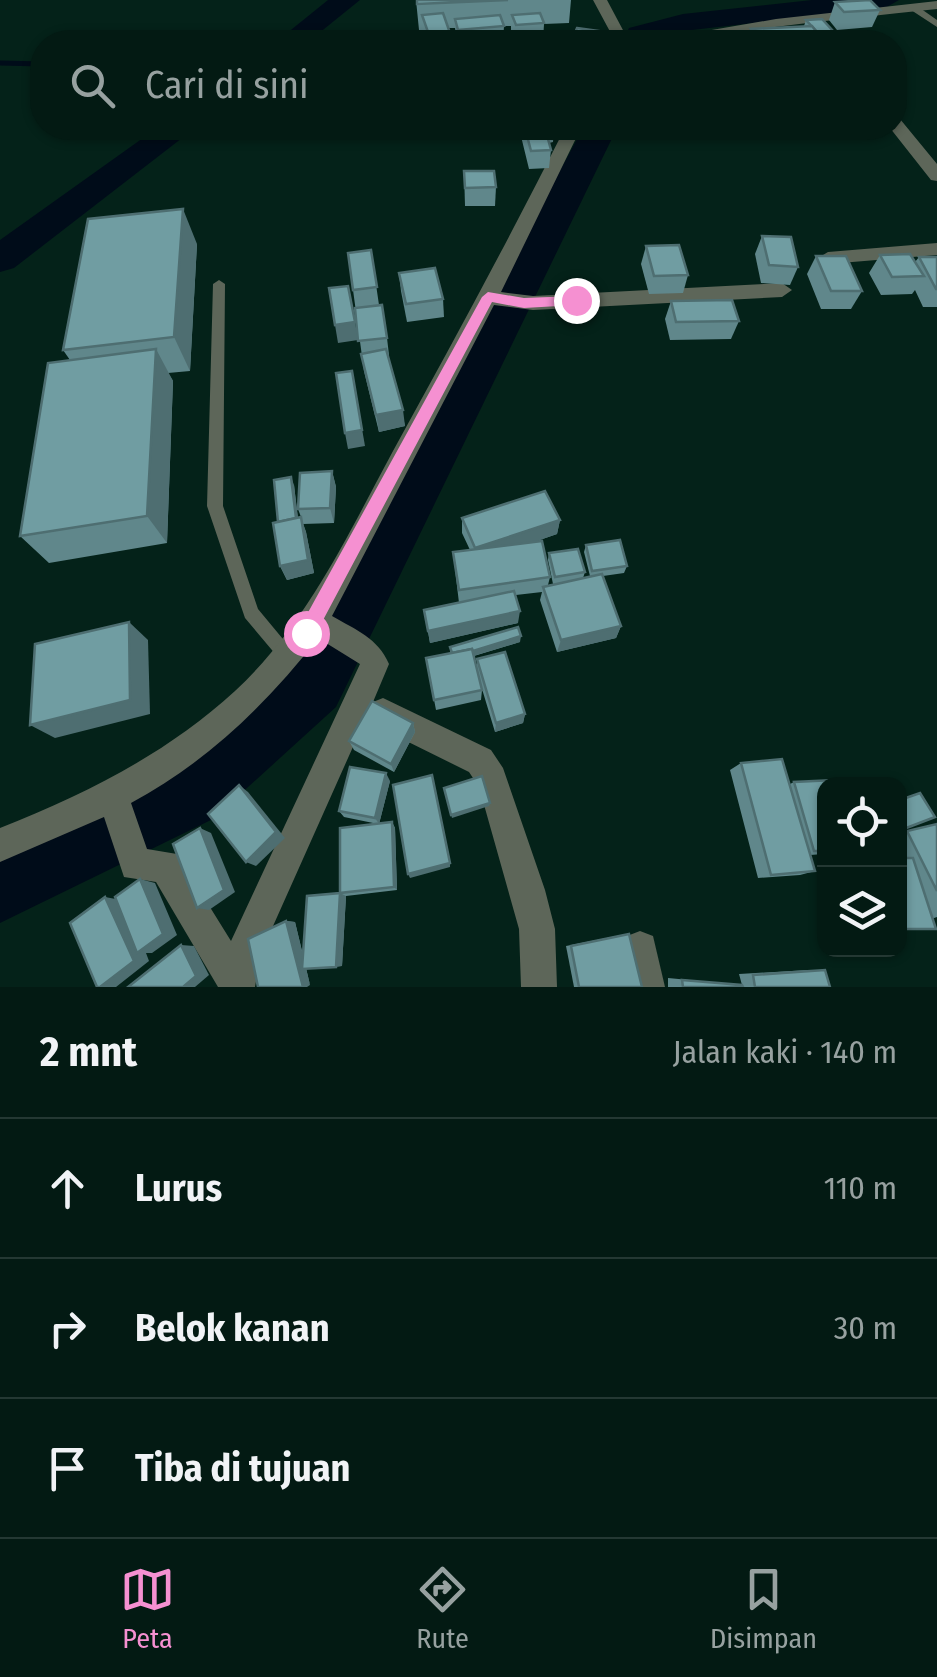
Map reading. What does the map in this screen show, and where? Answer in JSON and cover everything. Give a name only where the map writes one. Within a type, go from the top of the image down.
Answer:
[{"type":"street","points":[[600,0],[616,30]]},
{"type":"street","points":[[761,30],[937,5]]},
{"type":"street","points":[[907,138],[937,176]]},
{"type":"street","points":[[0,844],[115,804],[225,724],[321,625],[506,300],[568,140]]},
{"type":"street","points":[[828,258],[937,248]]},
{"type":"street","points":[[506,300],[782,290]]},
{"type":"street","points":[[238,986],[244,952],[375,664],[365,650],[321,625]]},
{"type":"street","points":[[360,702],[480,762],[492,780],[537,929],[539,987]]},
{"type":"street","points":[[115,804],[136,864],[165,866],[238,986]]},
{"type":"street","points":[[640,949],[646,987]]},
{"type":"lane","points":[[914,8],[937,24]]},
{"type":"lane","points":[[219,284],[216,506],[251,613],[288,656]]},
{"type":"building","points":[[417,0],[508,0],[417,4]]},
{"type":"building","points":[[870,0],[880,10],[844,12],[835,2]]},
{"type":"building","points":[[443,13],[449,30],[427,30],[422,15]]},
{"type":"building","points":[[540,13],[544,23],[516,25],[512,15]]},
{"type":"building","points":[[500,15],[504,26],[458,30],[455,19]]},
{"type":"building","points":[[822,19],[832,30],[815,30],[806,20]]},
{"type":"building","points":[[812,26],[815,30],[752,30]]},
{"type":"building","points":[[528,140],[548,140],[551,150],[531,151]]},
{"type":"building","points":[[464,171],[494,171],[496,187],[465,188]]},
{"type":"building","points":[[183,209],[174,337],[63,350],[88,219]]},
{"type":"building","points":[[762,236],[791,237],[798,267],[769,265]]},
{"type":"building","points":[[679,245],[688,275],[654,276],[646,246]]},
{"type":"building","points":[[371,250],[377,287],[353,290],[348,253]]},
{"type":"building","points":[[910,254],[924,276],[892,277],[880,255]]},
{"type":"building","points":[[816,256],[846,256],[862,291],[831,291]]},
{"type":"building","points":[[919,257],[937,257],[937,289],[936,289]]},
{"type":"building","points":[[435,268],[443,299],[406,304],[399,273]]},
{"type":"building","points":[[348,286],[355,322],[335,325],[329,288]]},
{"type":"building","points":[[732,300],[739,321],[676,322],[671,301]]},
{"type":"building","points":[[382,305],[387,338],[358,341],[355,308]]},
{"type":"building","points":[[156,349],[147,516],[20,536],[48,363]]},
{"type":"building","points":[[386,349],[403,410],[376,415],[361,354]]},
{"type":"building","points":[[352,371],[362,430],[345,433],[336,373]]},
{"type":"building","points":[[332,471],[330,508],[298,509],[300,473]]},
{"type":"building","points":[[291,477],[296,518],[278,522],[274,480]]},
{"type":"building","points":[[545,491],[560,520],[475,548],[462,518]]},
{"type":"building","points":[[301,517],[308,560],[280,566],[273,523]]},
{"type":"building","points":[[620,540],[627,566],[592,571],[586,545]]},
{"type":"building","points":[[542,541],[550,577],[459,590],[453,552]]},
{"type":"building","points":[[578,549],[585,572],[555,577],[549,553]]},
{"type":"building","points":[[602,574],[621,626],[561,640],[543,587]]},
{"type":"building","points":[[514,591],[520,611],[428,631],[424,610]]},
{"type":"building","points":[[129,622],[130,700],[30,725],[35,644]]},
{"type":"building","points":[[518,627],[521,636],[473,651],[452,653],[450,647]]},
{"type":"building","points":[[472,649],[482,690],[434,700],[426,658]]},
{"type":"building","points":[[505,652],[525,714],[496,723],[477,659]]},
{"type":"building","points":[[372,701],[413,723],[391,764],[349,741]]},
{"type":"building","points":[[782,759],[815,871],[771,875],[741,763]]},
{"type":"building","points":[[350,767],[386,773],[375,818],[339,811]]},
{"type":"building","points":[[432,775],[450,863],[408,874],[393,785]]},
{"type":"building","points":[[482,776],[490,803],[451,815],[444,788]]},
{"type":"building","points":[[817,781],[817,851],[814,851],[794,782]]},
{"type":"building","points":[[239,785],[276,832],[246,862],[208,814]]},
{"type":"building","points":[[920,793],[935,817],[907,828],[907,798]]},
{"type":"building","points":[[392,822],[394,887],[340,893],[340,828]]},
{"type":"building","points":[[937,824],[937,891],[907,831]]},
{"type":"building","points":[[200,828],[224,890],[197,908],[173,844]]},
{"type":"building","points":[[907,858],[913,858],[936,929],[907,929]]},
{"type":"building","points":[[140,879],[163,934],[137,953],[115,897]]},
{"type":"building","points":[[340,893],[336,967],[302,969],[307,896]]},
{"type":"building","points":[[105,897],[134,961],[97,987],[70,923]]},
{"type":"building","points":[[286,921],[303,987],[258,987],[248,939]]},
{"type":"building","points":[[629,934],[642,987],[579,987],[571,946]]},
{"type":"building","points":[[181,945],[196,976],[183,987],[128,987]]},
{"type":"building","points":[[825,970],[830,987],[755,987],[753,975]]},
{"type":"building","points":[[682,980],[742,985],[743,987],[683,987]]},
{"type":"waterway","points":[[306,30],[346,0]]},
{"type":"waterway","points":[[655,30],[683,23],[885,0]]},
{"type":"waterway","points":[[0,63],[30,64]]},
{"type":"waterway","points":[[0,259],[162,140]]},
{"type":"waterway","points":[[0,889],[190,796],[315,686],[594,140]]},
{"type":"route","points":[[306,633],[488,297],[524,303],[576,300]]}]
